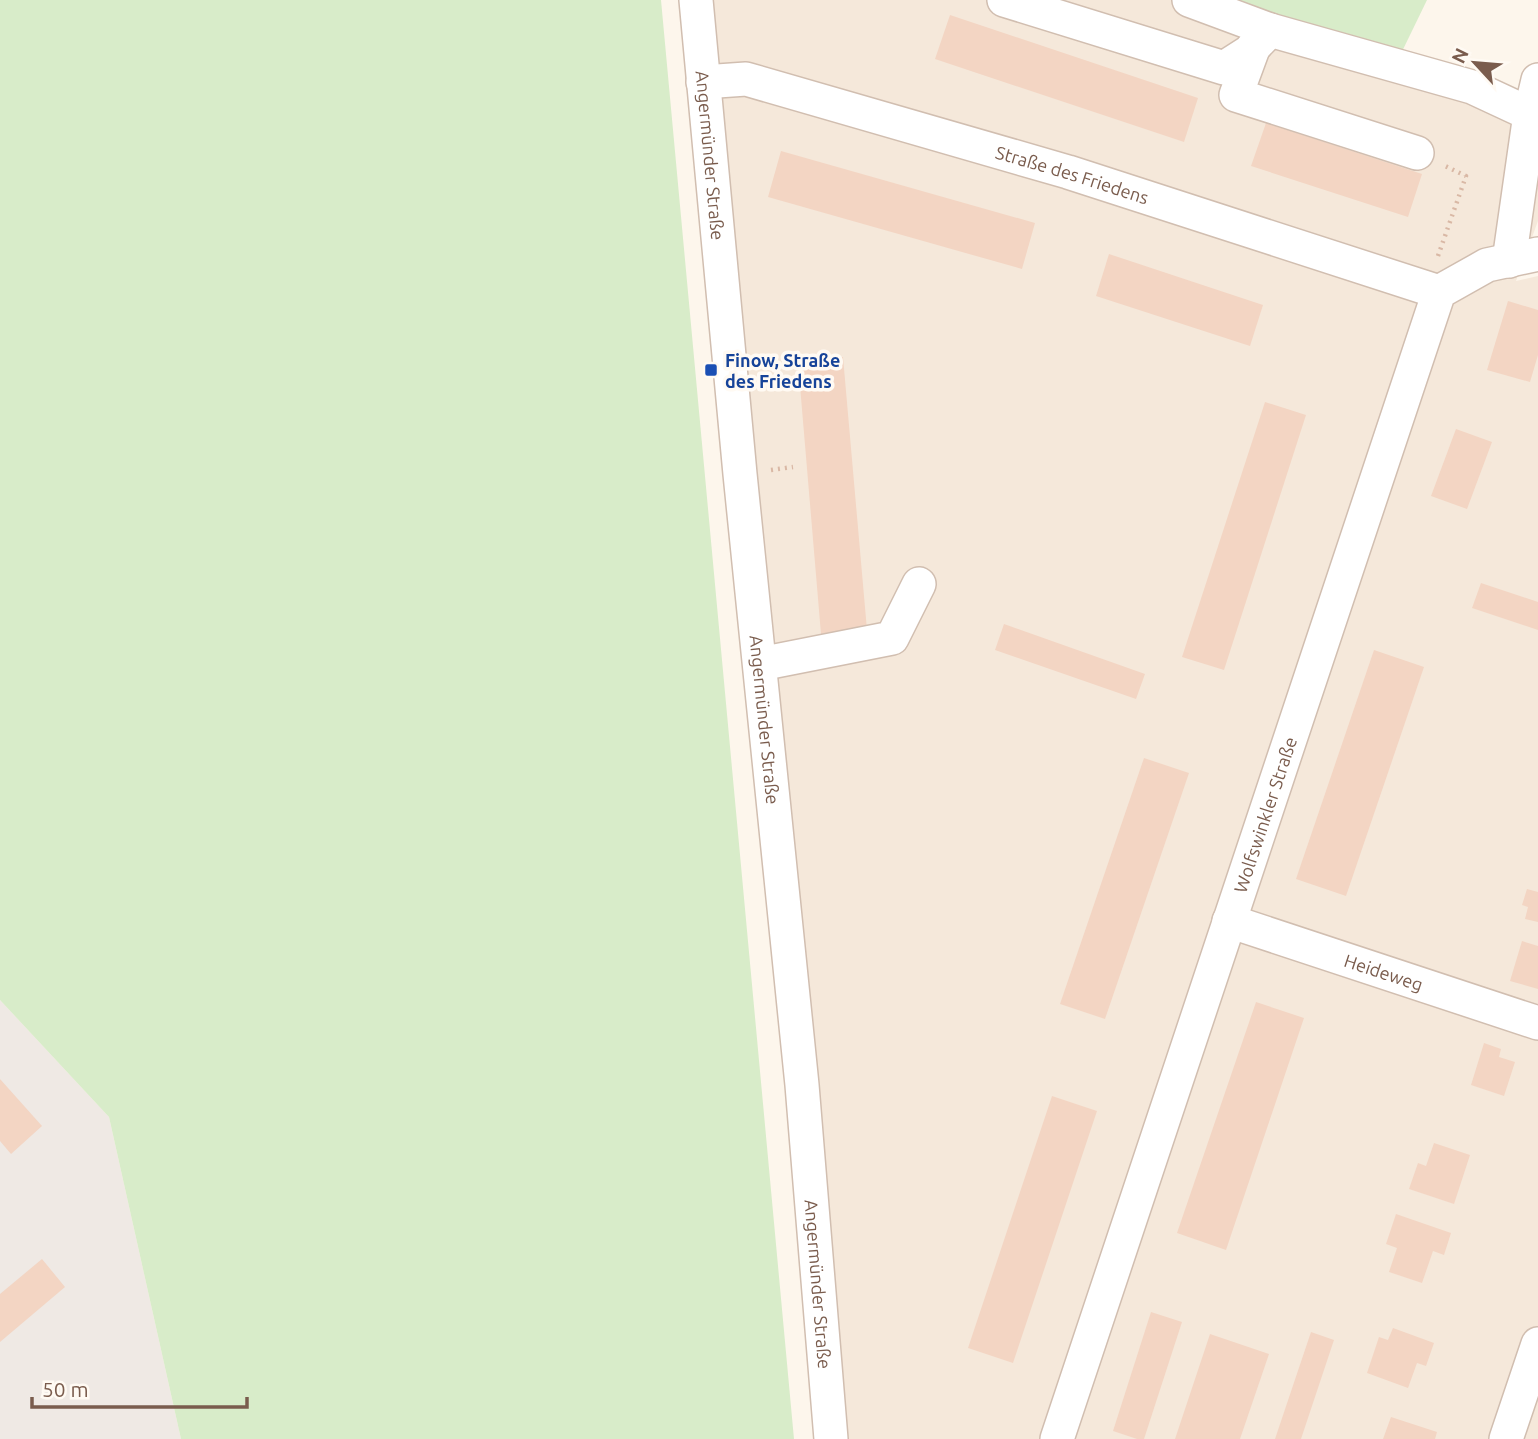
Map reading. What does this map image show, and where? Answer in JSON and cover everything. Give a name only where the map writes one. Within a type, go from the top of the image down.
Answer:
[{"type":"street","name":"Angermünder Straße","points":[[696,0],[802,1085],[831,1439]]},
{"type":"street","points":[[1004,0],[1224,68],[1249,52],[1262,38]]},
{"type":"street","points":[[1189,0],[1262,38],[1472,87],[1530,114]]},
{"type":"street","points":[[1262,38],[1236,95],[1417,153]]},
{"type":"street","name":"Straße des Friedens","points":[[703,82],[746,79],[1068,172],[1439,292]]},
{"type":"street","points":[[1439,292],[1487,265],[1523,257],[1530,114],[1538,80]]},
{"type":"street","name":"Wolfswinkler Straße","points":[[1056,1439],[1439,292]]},
{"type":"street","points":[[760,664],[892,638],[919,584]]},
{"type":"street","name":"Heideweg","points":[[1229,921],[1538,1023]]},
{"type":"street","points":[[1506,1439],[1538,1344]]},
{"type":"path","points":[[1417,153],[1466,176],[1434,267],[1439,292]]},
{"type":"path","points":[[759,471],[793,467]]},
{"type":"shaded area","points":[[711,0],[1189,0],[1538,119],[1538,221],[1516,281],[1538,276],[1538,1439],[832,1439]]},
{"type":"shaded area","points":[[0,1000],[109,1117],[181,1439],[0,1439]]},
{"type":"green space","points":[[0,0],[661,0],[794,1439],[181,1439],[109,1117],[0,1000]]},
{"type":"green space","points":[[1189,0],[1427,0],[1394,68]]},
{"type":"building","points":[[950,15],[1198,98],[1184,142],[935,59]]},
{"type":"building","points":[[1266,123],[1422,174],[1408,217],[1251,166]]},
{"type":"building","points":[[781,151],[1035,223],[1022,269],[768,197]]},
{"type":"building","points":[[1109,254],[1263,305],[1250,346],[1096,296]]},
{"type":"building","points":[[1508,301],[1538,310],[1538,355],[1530,382],[1487,370]]},
{"type":"building","points":[[843,357],[867,630],[821,634],[798,362]]},
{"type":"building","points":[[1265,402],[1306,415],[1224,670],[1182,657]]},
{"type":"building","points":[[1456,429],[1492,442],[1467,509],[1431,496]]},
{"type":"building","points":[[1481,583],[1538,602],[1538,630],[1472,608]]},
{"type":"building","points":[[1004,624],[1145,674],[1136,699],[995,650]]},
{"type":"building","points":[[1374,650],[1424,667],[1346,896],[1296,879]]},
{"type":"building","points":[[1144,758],[1189,773],[1105,1019],[1060,1004]]},
{"type":"building","points":[[1527,889],[1538,892],[1538,922],[1525,919],[1528,907],[1522,905]]},
{"type":"building","points":[[1522,941],[1538,946],[1538,989],[1510,981]]},
{"type":"building","points":[[1256,1002],[1304,1018],[1226,1250],[1177,1233]]},
{"type":"building","points":[[1484,1043],[1501,1049],[1499,1057],[1515,1062],[1504,1096],[1471,1085]]},
{"type":"building","points":[[0,1079],[42,1126],[11,1154],[0,1141]]},
{"type":"building","points":[[1052,1096],[1097,1111],[1013,1363],[968,1348]]},
{"type":"building","points":[[1434,1143],[1470,1155],[1454,1204],[1409,1189],[1418,1163],[1426,1166]]},
{"type":"building","points":[[1396,1214],[1451,1233],[1444,1255],[1433,1251],[1422,1283],[1389,1272],[1397,1248],[1386,1244]]},
{"type":"building","points":[[42,1259],[65,1287],[0,1342],[0,1294]]},
{"type":"building","points":[[1151,1312],[1182,1322],[1144,1439],[1137,1439],[1113,1431]]},
{"type":"building","points":[[1393,1328],[1434,1343],[1426,1366],[1417,1363],[1408,1388],[1367,1373],[1379,1337],[1388,1340]]},
{"type":"building","points":[[1311,1332],[1334,1340],[1301,1439],[1275,1439]]},
{"type":"building","points":[[1210,1334],[1269,1354],[1240,1439],[1175,1439]]},
{"type":"building","points":[[1391,1417],[1437,1432],[1435,1439],[1383,1439]]},
{"type":"place","name":"Finow, Straße des Friedens","points":[[711,370]]}]
